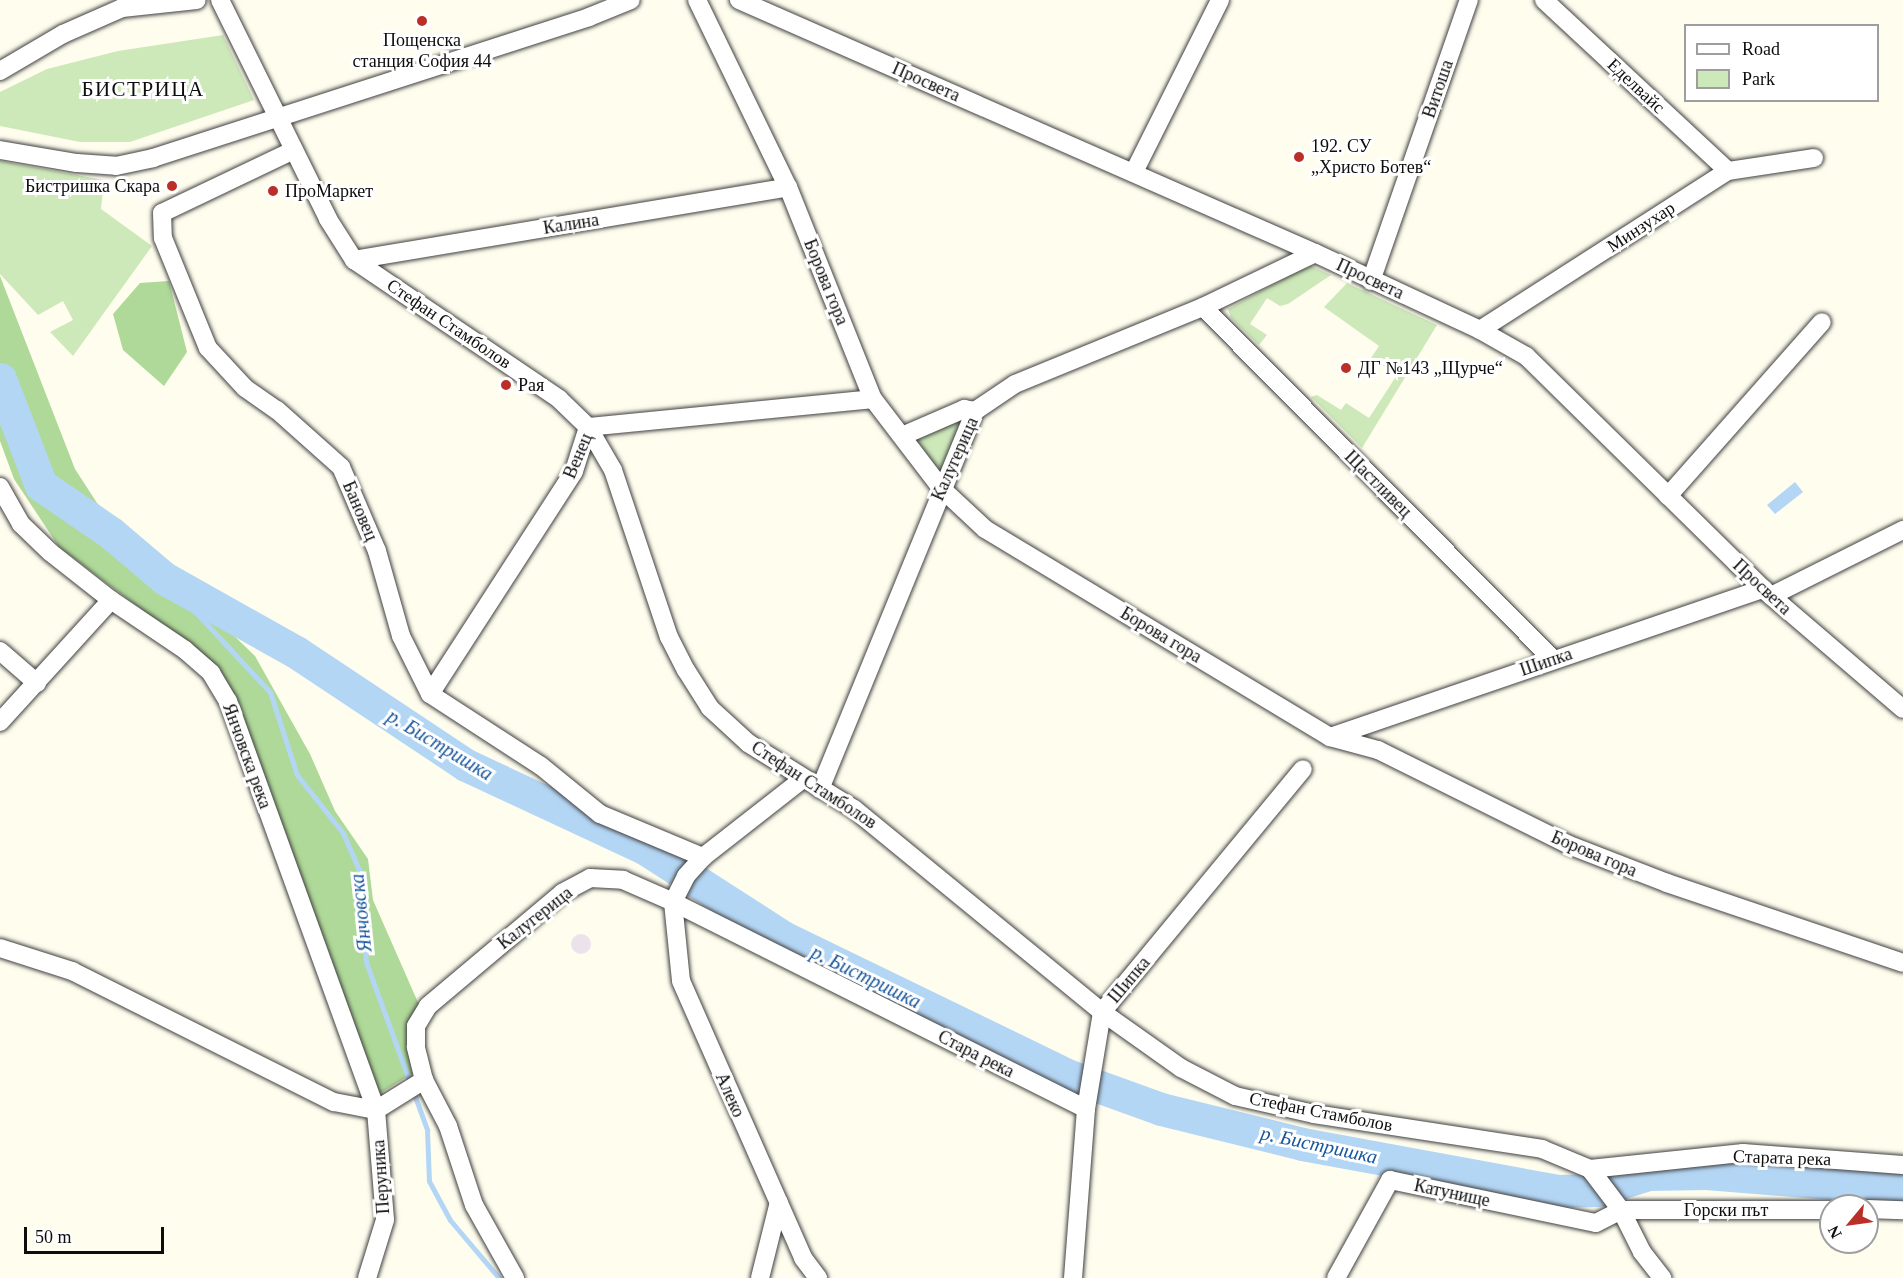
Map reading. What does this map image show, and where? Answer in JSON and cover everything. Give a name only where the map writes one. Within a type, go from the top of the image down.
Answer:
[{"type":"street","points":[[0,70],[119,4],[196,0]]},
{"type":"street","name":"Стефан Стамболов","points":[[220,0],[294,150],[354,260],[559,399],[588,427],[613,470],[669,637],[710,708],[748,742],[888,835],[1102,1012],[1181,1068],[1235,1096],[1314,1114],[1542,1149],[1590,1169],[1621,1210],[1642,1252],[1662,1278]]},
{"type":"street","points":[[0,150],[116,166],[153,158],[279,120],[631,0]]},
{"type":"street","name":"Борова гора","points":[[697,0],[788,188],[873,399],[941,488],[985,530],[1330,737],[1378,750],[1580,850],[1667,883],[1903,963]]},
{"type":"street","name":"Просвета","points":[[739,0],[1315,253],[1480,330],[1526,356],[1767,593],[1903,709]]},
{"type":"street","points":[[1134,172],[1220,0]]},
{"type":"street","name":"Витоша","points":[[1371,281],[1469,0]]},
{"type":"street","name":"Еделвайс","points":[[1544,0],[1728,171]]},
{"type":"street","name":"Бановец","points":[[294,150],[162,213],[163,238],[208,348],[245,388],[277,410],[341,467],[376,550],[400,636],[430,694],[541,766],[600,814],[703,857]]},
{"type":"street","name":"Минзухар","points":[[1480,330],[1728,171],[1814,158]]},
{"type":"street","name":"Калина","points":[[354,260],[788,188]]},
{"type":"street","name":"Калугерица","points":[[820,789],[941,488],[975,411],[1015,384],[1203,307],[1315,253]]},
{"type":"street","name":"Щастливец","points":[[1203,307],[1553,660]]},
{"type":"street","points":[[1668,496],[1822,322]]},
{"type":"street","name":"Венец","points":[[430,694],[574,471],[588,427],[873,399]]},
{"type":"street","points":[[902,436],[964,409],[975,411]]},
{"type":"street","name":"Янчовска река","points":[[0,487],[21,524],[111,600],[185,650],[211,673],[228,701],[380,1106]]},
{"type":"street","name":"Шипка","points":[[1330,737],[1553,660],[1767,593],[1903,530]]},
{"type":"street","points":[[0,722],[111,600]]},
{"type":"street","points":[[0,651],[37,683]]},
{"type":"street","name":"Шипка","points":[[1073,1278],[1087,1104],[1102,1012],[1303,769]]},
{"type":"street","points":[[673,902],[686,876],[703,857],[803,780]]},
{"type":"street","name":"Калугерица","points":[[420,1084],[416,1026],[428,1006],[562,893],[590,878],[623,880],[673,902]]},
{"type":"street","name":"Стара река","points":[[673,902],[1087,1104]]},
{"type":"street","name":"Алеко","points":[[673,902],[681,981],[803,1258],[818,1278]]},
{"type":"street","points":[[0,948],[72,971],[334,1102],[380,1106],[420,1084],[448,1126],[474,1205],[515,1278]]},
{"type":"street","name":"Перуника","points":[[367,1278],[385,1220],[380,1106]]},
{"type":"street","name":"Старата река","points":[[1590,1169],[1743,1154],[1903,1165]]},
{"type":"street","name":"Катунище","points":[[1336,1278],[1390,1180],[1596,1223],[1621,1210]]},
{"type":"street","points":[[760,1278],[778,1202]]},
{"type":"street","name":"Горски път","points":[[1621,1210],[1819,1209]]},
{"type":"street","points":[[1879,1209],[1903,1210]]},
{"type":"shaded area","points":[[577,934],[585,934],[591,940],[591,948],[585,954],[577,954],[571,948],[571,940]]},
{"type":"green space","points":[[223,35],[254,100],[130,142],[80,142],[0,126],[0,92],[47,69],[118,51]]},
{"type":"green space","points":[[0,161],[104,180],[101,209],[152,246],[73,356],[50,332],[73,320],[63,301],[38,315],[0,274]]},
{"type":"green space","points":[[1309,265],[1331,275],[1288,304],[1280,306],[1267,298],[1250,324],[1267,335],[1259,345],[1231,318],[1228,309]]},
{"type":"green space","points":[[0,276],[75,469],[97,503],[255,656],[310,754],[335,811],[368,859],[373,900],[420,1007],[407,1025],[413,1073],[377,1095],[253,750],[219,668],[59,547],[14,479],[0,441]]},
{"type":"green space","points":[[169,281],[187,352],[164,386],[123,350],[113,314],[140,283]]},
{"type":"green space","points":[[1347,283],[1437,325],[1362,448],[1311,397],[1317,395],[1341,410],[1346,403],[1369,418],[1397,375],[1371,358],[1379,346],[1324,307]]},
{"type":"green space","points":[[962,418],[965,420],[943,468],[935,466],[916,439]]},
{"type":"water","points":[[1795,482],[1803,492],[1775,514],[1767,505]]},
{"type":"waterway","name":"р. Бистришка","points":[[0,379],[41,485],[111,533],[164,578],[296,652],[466,765],[646,849],[783,937],[1067,1075],[1161,1109],[1302,1144],[1557,1191],[1597,1190],[1648,1174],[1706,1173],[1903,1189]]},
{"type":"waterway","name":"Янчовска","points":[[164,578],[270,692],[297,775],[343,833],[360,872],[366,962],[427,1130],[429,1181],[450,1220],[499,1278]]},
{"type":"place","name":"Пощенска станция София 44","points":[[422,21]]},
{"type":"place","name":"192. СУ „Христо Ботев“","points":[[1299,157]]},
{"type":"place","name":"Бистришка Скара","points":[[172,186]]},
{"type":"place","name":"ПроМаркет","points":[[273,191]]},
{"type":"place","name":"ДГ №143 „Щурче“","points":[[1346,368]]},
{"type":"place","name":"Рая","points":[[506,385]]},
{"type":"district","name":"БИСТРИЦА","points":[[143,89]]}]
